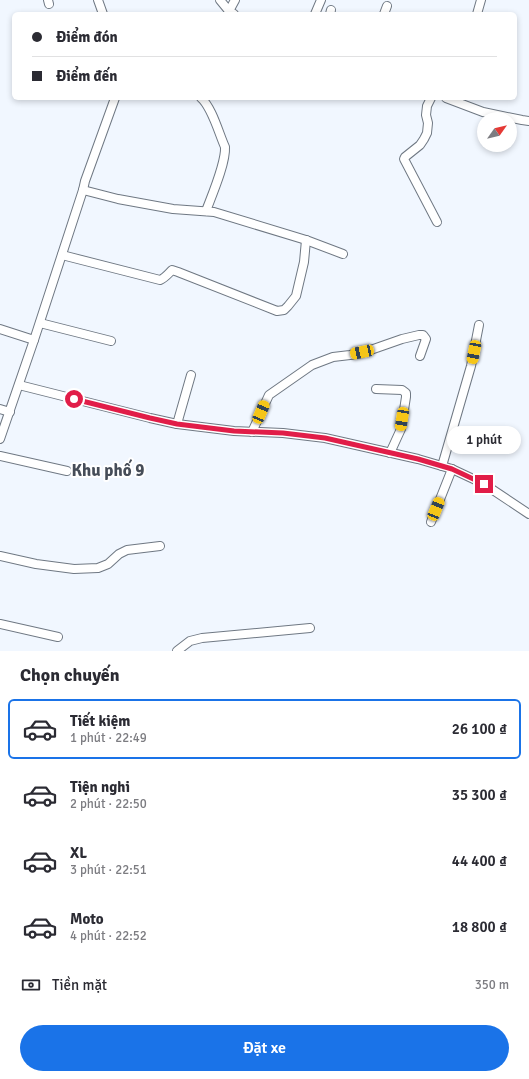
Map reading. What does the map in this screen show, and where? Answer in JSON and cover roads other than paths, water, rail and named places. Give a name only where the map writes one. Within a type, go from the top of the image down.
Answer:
[{"type":"street","points":[[98,0],[102,12]]},
{"type":"street","points":[[220,0],[232,12]]},
{"type":"street","points":[[232,12],[235,0]]},
{"type":"street","points":[[316,12],[321,0]]},
{"type":"street","points":[[478,12],[481,0]]},
{"type":"street","points":[[0,439],[62,255],[83,190],[84,181],[114,100]]},
{"type":"street","points":[[203,100],[211,112],[226,153],[206,211]]},
{"type":"street","points":[[430,100],[427,106],[426,115],[428,123],[427,133],[420,145],[405,156],[404,159],[437,222]]},
{"type":"street","points":[[453,100],[483,112],[529,121]]},
{"type":"street","points":[[83,190],[118,199],[173,209],[214,212],[306,240],[343,254]]},
{"type":"street","points":[[62,255],[160,280],[164,279],[172,270],[277,311],[284,310],[296,296],[304,262],[306,240]]},
{"type":"street","points":[[40,322],[111,341]]},
{"type":"street","points":[[442,466],[471,366],[479,325]]},
{"type":"street","points":[[0,329],[34,340]]},
{"type":"street","points":[[252,432],[268,395],[312,365],[322,360],[350,355],[402,339],[423,335],[426,339],[420,356]]},
{"type":"street","points":[[177,424],[191,375]]},
{"type":"street","points":[[19,385],[177,424],[234,431],[283,433],[325,438],[418,459],[452,469],[484,484],[529,514]]},
{"type":"street","points":[[376,389],[402,390],[406,393],[401,429],[390,453]]},
{"type":"street","points":[[0,409],[10,412]]},
{"type":"street","points":[[0,456],[67,471]]},
{"type":"street","points":[[431,522],[452,469]]},
{"type":"street","points":[[0,556],[36,564],[74,569],[98,568],[108,564],[119,554],[127,550],[160,546]]},
{"type":"street","points":[[0,624],[58,637]]},
{"type":"street","points":[[177,651],[190,641],[202,638],[310,628]]},
{"type":"district","name":"Khu phố 9","points":[[108,470]]}]
